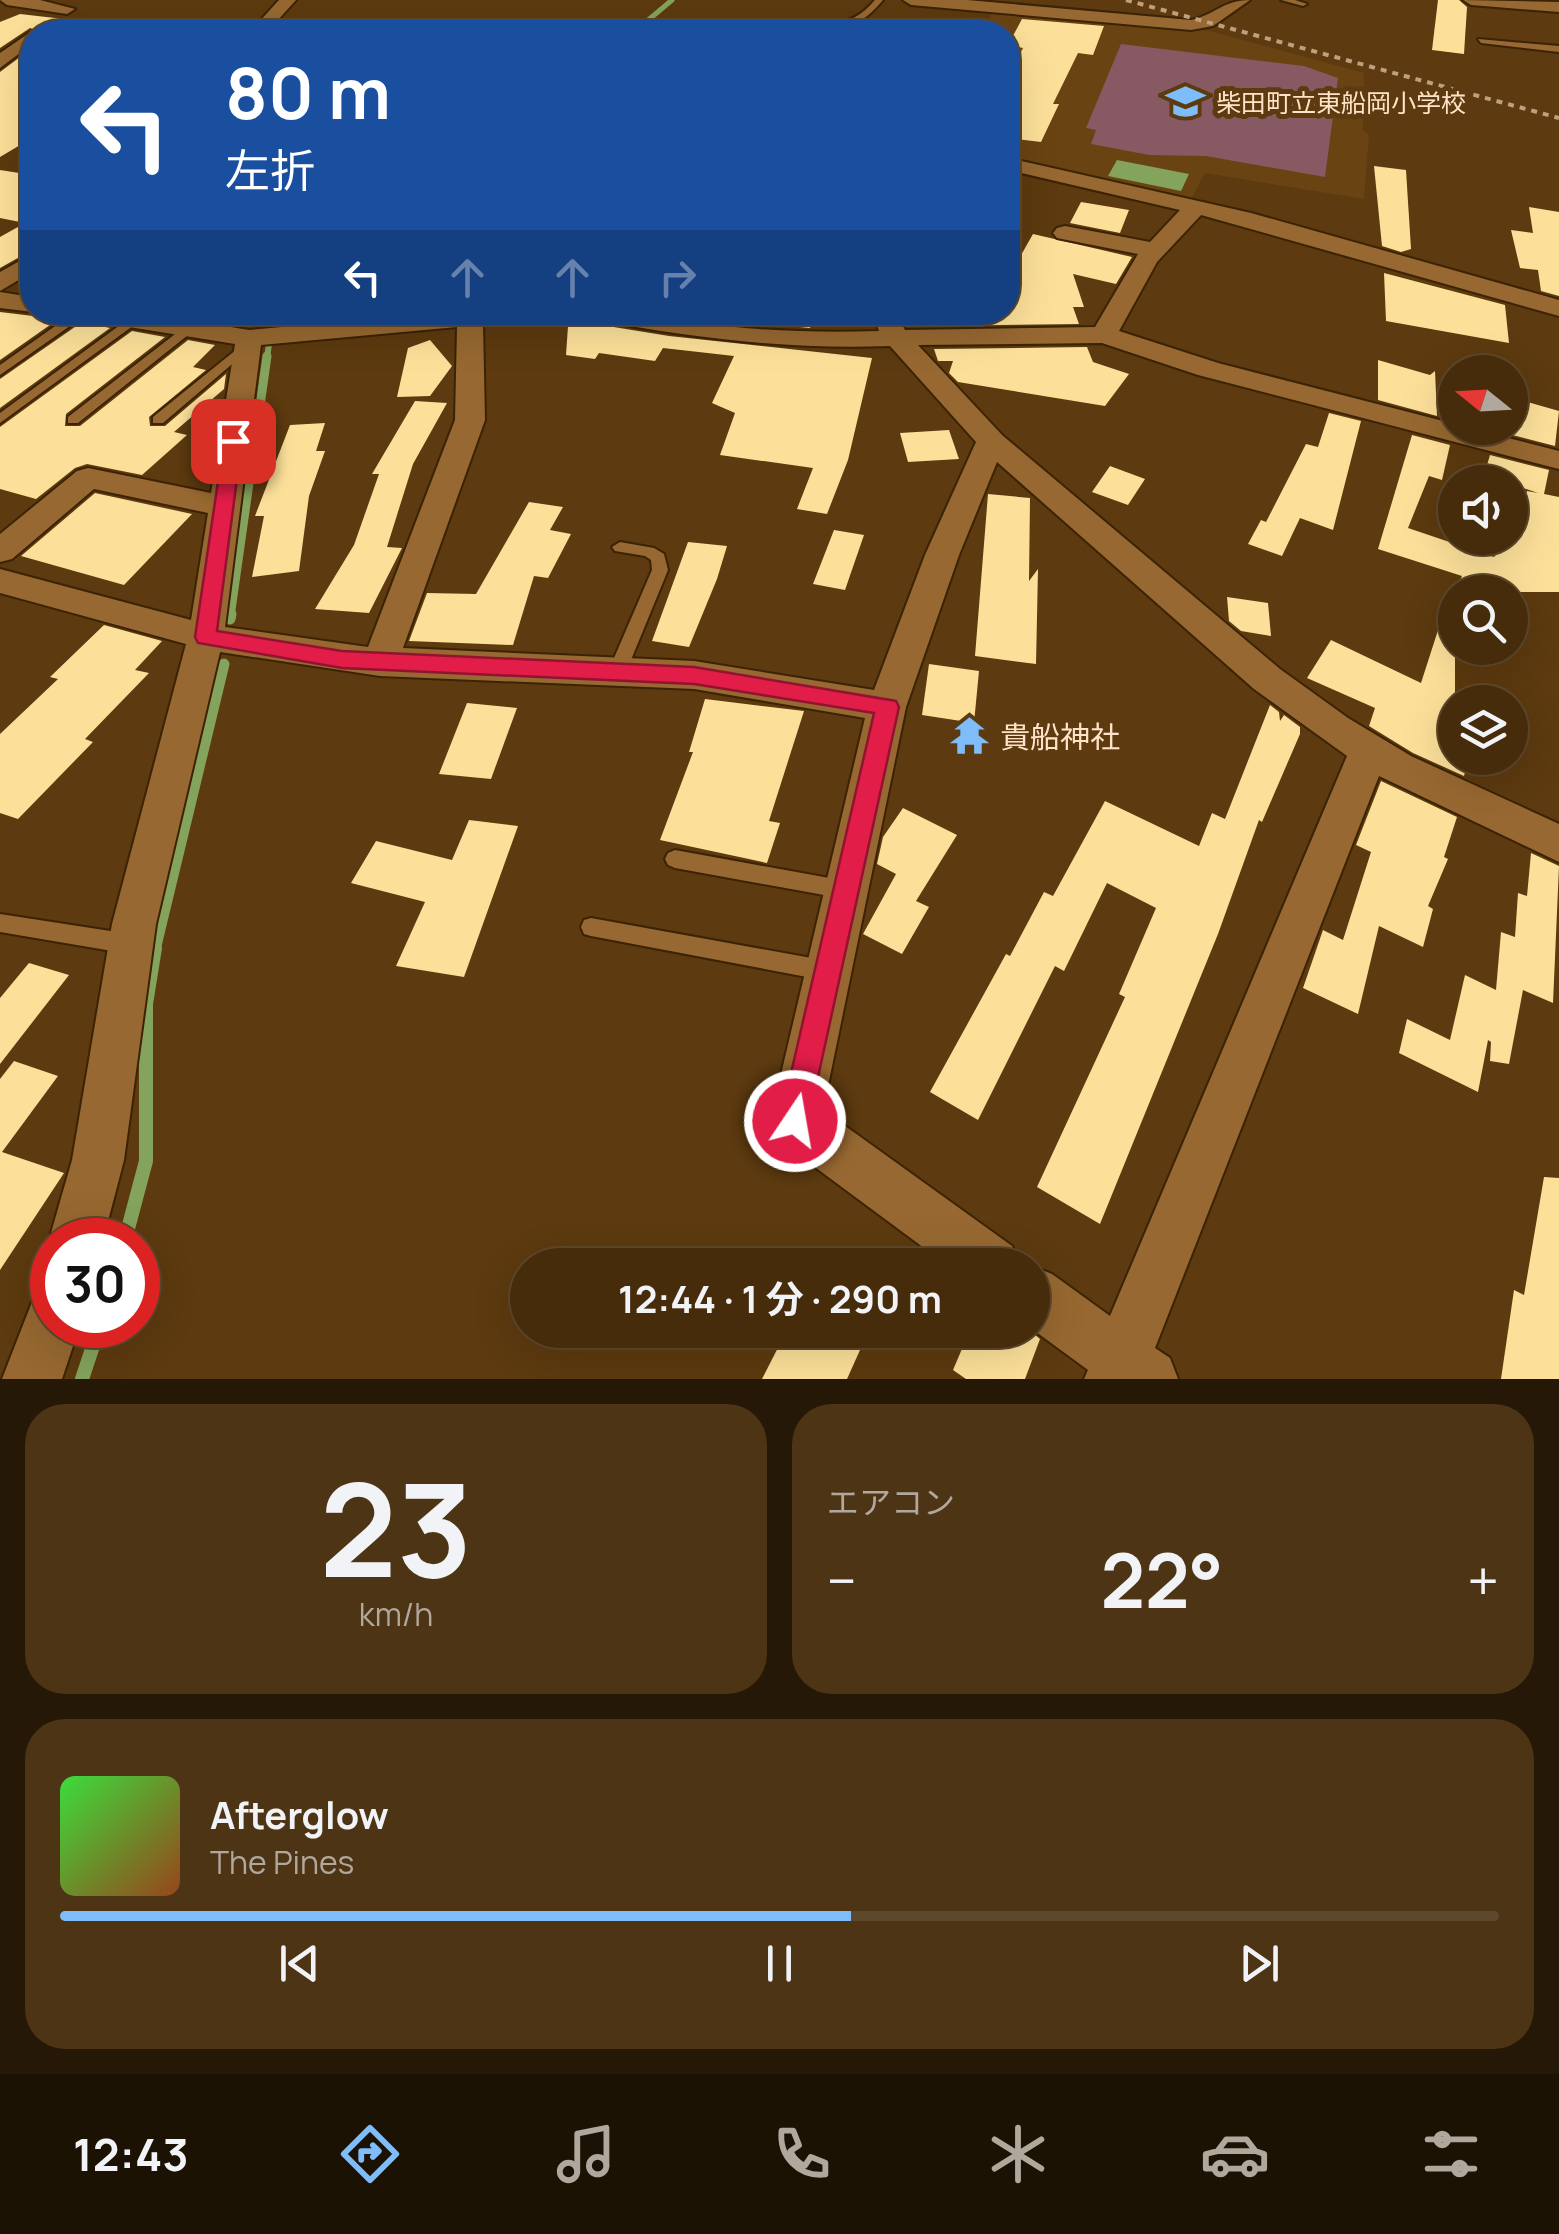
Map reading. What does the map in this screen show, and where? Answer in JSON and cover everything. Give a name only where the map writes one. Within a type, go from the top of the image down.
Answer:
[{"type":"street","points":[[8,0],[74,4]]},
{"type":"street","points":[[269,20],[288,0]]},
{"type":"street","points":[[911,0],[984,14],[1191,26],[1207,22],[1242,0]]},
{"type":"street","points":[[1471,0],[1559,7]]},
{"type":"street","points":[[53,20],[74,4]]},
{"type":"street","points":[[0,62],[20,46]]},
{"type":"street","points":[[1020,167],[1196,207],[1559,308]]},
{"type":"street","points":[[1104,335],[1139,270],[1196,207]]},
{"type":"street","points":[[1065,233],[1154,250]]},
{"type":"street","points":[[176,325],[248,341],[409,325]]},
{"type":"street","points":[[380,662],[470,420],[470,325]]},
{"type":"street","points":[[675,325],[748,337],[852,342],[888,325]]},
{"type":"street","points":[[891,325],[991,441],[1267,679],[1369,750],[1458,798],[1559,844]]},
{"type":"street","points":[[909,325],[1104,335],[1208,369],[1559,460]]},
{"type":"street","points":[[82,1218],[98,1160],[131,944],[206,637],[248,341]]},
{"type":"street","points":[[970,1248],[795,1121],[888,707],[942,556],[991,441]]},
{"type":"street","points":[[0,551],[88,478],[224,506]]},
{"type":"street","points":[[0,582],[206,637],[342,660],[694,676],[888,707]]},
{"type":"street","points":[[1050,1309],[1128,1372],[1369,750]]},
{"type":"street","points":[[31,1379],[45,1348]]},
{"type":"lane","points":[[863,20],[879,0]]},
{"type":"lane","points":[[1285,0],[1303,4]]},
{"type":"lane","points":[[1482,41],[1559,49]]},
{"type":"lane","points":[[0,370],[65,325]]},
{"type":"lane","points":[[0,418],[129,325]]},
{"type":"lane","points":[[73,420],[192,327]]},
{"type":"lane","points":[[158,420],[248,341]]},
{"type":"lane","points":[[617,672],[660,570],[658,558],[650,552],[620,547]]},
{"type":"lane","points":[[675,859],[847,890]]},
{"type":"lane","points":[[0,923],[131,944]]},
{"type":"lane","points":[[591,927],[828,971]]},
{"type":"shaded area","name":"柴田町立東船岡小学校","points":[[993,11],[1210,31],[1364,73],[1363,130],[1369,135],[1364,199],[1205,173],[1190,201],[1020,163],[1020,20],[988,20]]},
{"type":"shaded area","points":[[1121,44],[1304,66],[1338,78],[1325,177],[1206,156],[1149,155],[1091,144],[1096,130],[1086,128]]},
{"type":"shaded area","points":[[1117,160],[1189,174],[1181,191],[1108,176]]},
{"type":"building","points":[[1438,0],[1459,0],[1467,7],[1464,54],[1432,50]]},
{"type":"building","points":[[20,14],[72,20],[20,20],[20,35],[0,48],[0,22]]},
{"type":"building","points":[[1022,19],[1104,26],[1093,55],[1078,53],[1053,104],[1059,104],[1041,142],[1020,139],[1023,48]]},
{"type":"building","points":[[20,57],[20,145],[0,157],[0,72]]},
{"type":"building","points":[[1374,166],[1406,170],[1411,249],[1401,252],[1382,246]]},
{"type":"building","points":[[0,170],[20,173],[20,222],[0,218]]},
{"type":"building","points":[[1081,202],[1129,210],[1120,233],[1070,223]]},
{"type":"building","points":[[1529,207],[1559,212],[1559,296],[1541,291],[1538,270],[1520,268],[1511,230],[1533,233]]},
{"type":"building","points":[[20,226],[20,257],[0,268],[0,237]]},
{"type":"building","points":[[1033,234],[1132,257],[1116,284],[1073,274],[1084,307],[1073,307],[1079,324],[1020,325],[1020,257]]},
{"type":"building","points":[[1384,273],[1505,305],[1509,343],[1386,321]]},
{"type":"building","points":[[0,312],[20,314],[20,325],[50,325],[0,360]]},
{"type":"building","points":[[78,325],[110,328],[0,408],[0,379]]},
{"type":"building","points":[[568,325],[601,325],[872,358],[848,460],[827,514],[797,509],[813,468],[720,455],[735,413],[712,403],[734,356],[663,348],[655,361],[599,353],[595,359],[566,355]]},
{"type":"building","points":[[132,331],[165,337],[66,414],[65,426],[80,426],[188,340],[215,345],[193,367],[206,370],[149,417],[150,426],[165,426],[226,374],[224,389],[174,432],[187,435],[142,475],[87,464],[75,468],[36,499],[0,489],[0,427]]},
{"type":"building","points":[[430,340],[452,366],[430,396],[397,397],[408,348]]},
{"type":"building","points":[[1087,347],[1093,362],[1129,374],[1105,406],[958,382],[949,373],[953,361],[938,361],[934,349]]},
{"type":"building","points":[[1378,360],[1430,375],[1435,371],[1437,416],[1378,400]]},
{"type":"building","points":[[415,401],[447,403],[413,464],[387,547],[402,548],[369,613],[315,609],[354,545],[379,474],[372,474]]},
{"type":"building","points":[[1528,402],[1559,411],[1555,446],[1528,439]]},
{"type":"building","points":[[1329,413],[1361,421],[1333,530],[1300,518],[1282,556],[1248,544],[1261,520],[1266,522],[1306,444],[1318,447]]},
{"type":"building","points":[[325,423],[316,451],[325,451],[309,496],[299,571],[252,577],[264,516],[255,516],[290,425]]},
{"type":"building","points":[[949,430],[959,459],[908,462],[900,433]]},
{"type":"building","points":[[1412,435],[1438,445],[1450,445],[1445,465],[1438,465],[1438,479],[1429,476],[1408,528],[1438,538],[1438,555],[1528,555],[1528,491],[1538,493],[1528,490],[1528,465],[1487,465],[1490,455],[1549,470],[1544,494],[1559,497],[1559,592],[1528,592],[1528,575],[1459,575],[1378,549]]},
{"type":"building","points":[[1110,466],[1145,479],[1128,505],[1092,492]]},
{"type":"building","points":[[95,493],[192,514],[124,585],[21,556]]},
{"type":"building","points":[[988,494],[1030,498],[1029,581],[1038,569],[1036,664],[975,656]]},
{"type":"building","points":[[529,502],[563,507],[550,530],[571,534],[548,578],[534,576],[513,645],[409,641],[427,593],[476,594]]},
{"type":"building","points":[[834,530],[864,535],[845,590],[813,584]]},
{"type":"building","points":[[688,542],[727,546],[717,579],[689,647],[652,641]]},
{"type":"building","points":[[1227,597],[1268,603],[1271,636],[1241,631],[1229,621]]},
{"type":"building","points":[[104,625],[162,641],[135,670],[149,673],[85,739],[93,742],[18,819],[0,813],[0,734],[58,679],[50,677]]},
{"type":"building","points":[[1438,630],[1438,665],[1455,665],[1455,685],[1438,685],[1438,764],[1369,726],[1375,708],[1307,678],[1331,640],[1421,683]]},
{"type":"building","points":[[929,664],[979,671],[974,723],[922,715]]},
{"type":"building","points":[[705,699],[804,711],[769,821],[780,823],[767,863],[660,840],[693,752],[689,752]]},
{"type":"building","points":[[467,703],[517,708],[491,779],[439,774]]},
{"type":"building","points":[[1270,705],[1279,712],[1280,721],[1284,715],[1300,727],[1300,734],[1262,822],[1259,820],[1218,934],[1100,1224],[1037,1187],[1125,997],[1119,994],[1156,908],[1107,883],[1064,971],[1055,966],[978,1120],[930,1092],[1006,954],[1010,956],[1044,892],[1053,896],[1105,801],[1199,846],[1212,813],[1225,819]]},
{"type":"building","points":[[1381,781],[1457,817],[1444,857],[1448,859],[1428,906],[1433,909],[1423,947],[1379,926],[1358,1014],[1303,988],[1323,930],[1343,940],[1371,852],[1356,845]]},
{"type":"building","points":[[903,808],[957,835],[916,901],[929,907],[902,954],[863,934],[896,874],[877,864],[883,837]]},
{"type":"building","points":[[469,820],[518,826],[464,977],[396,966],[425,902],[351,883],[376,841],[452,860]]},
{"type":"building","points":[[1531,853],[1559,866],[1553,1003],[1523,990],[1509,1064],[1490,1061],[1488,1040],[1478,1092],[1399,1053],[1407,1019],[1450,1040],[1465,975],[1496,990],[1501,932],[1515,937],[1518,893],[1527,896]]},
{"type":"building","points":[[29,963],[69,975],[0,1064],[0,998]]},
{"type":"building","points":[[14,1061],[58,1076],[2,1152],[64,1173],[34,1218],[30,1218],[30,1225],[0,1270],[0,1079]]},
{"type":"building","points":[[1544,1177],[1559,1178],[1559,1379],[1501,1379],[1514,1290],[1524,1295]]},
{"type":"building","points":[[778,1348],[861,1348],[847,1379],[762,1379]]},
{"type":"building","points":[[962,1348],[1037,1348],[1025,1379],[966,1379],[953,1370]]},
{"type":"waterway","points":[[648,20],[672,0]]},
{"type":"waterway","points":[[267,358],[269,344]]},
{"type":"waterway","points":[[230,617],[267,356]]},
{"type":"waterway","points":[[230,619],[231,614]]},
{"type":"waterway","points":[[155,950],[224,664]]},
{"type":"waterway","points":[[131,1218],[146,1161],[146,1004],[155,948]]},
{"type":"waterway","points":[[82,1379],[92,1348]]},
{"type":"railway","points":[[1126,0],[1559,118]]},
{"type":"place","name":"柴田町立東船岡小学校","points":[[1186,102]]},
{"type":"place","name":"貴船神社","points":[[970,736]]},
{"type":"route","points":[[233,441],[206,637],[342,660],[694,676],[888,707],[795,1121]]}]
